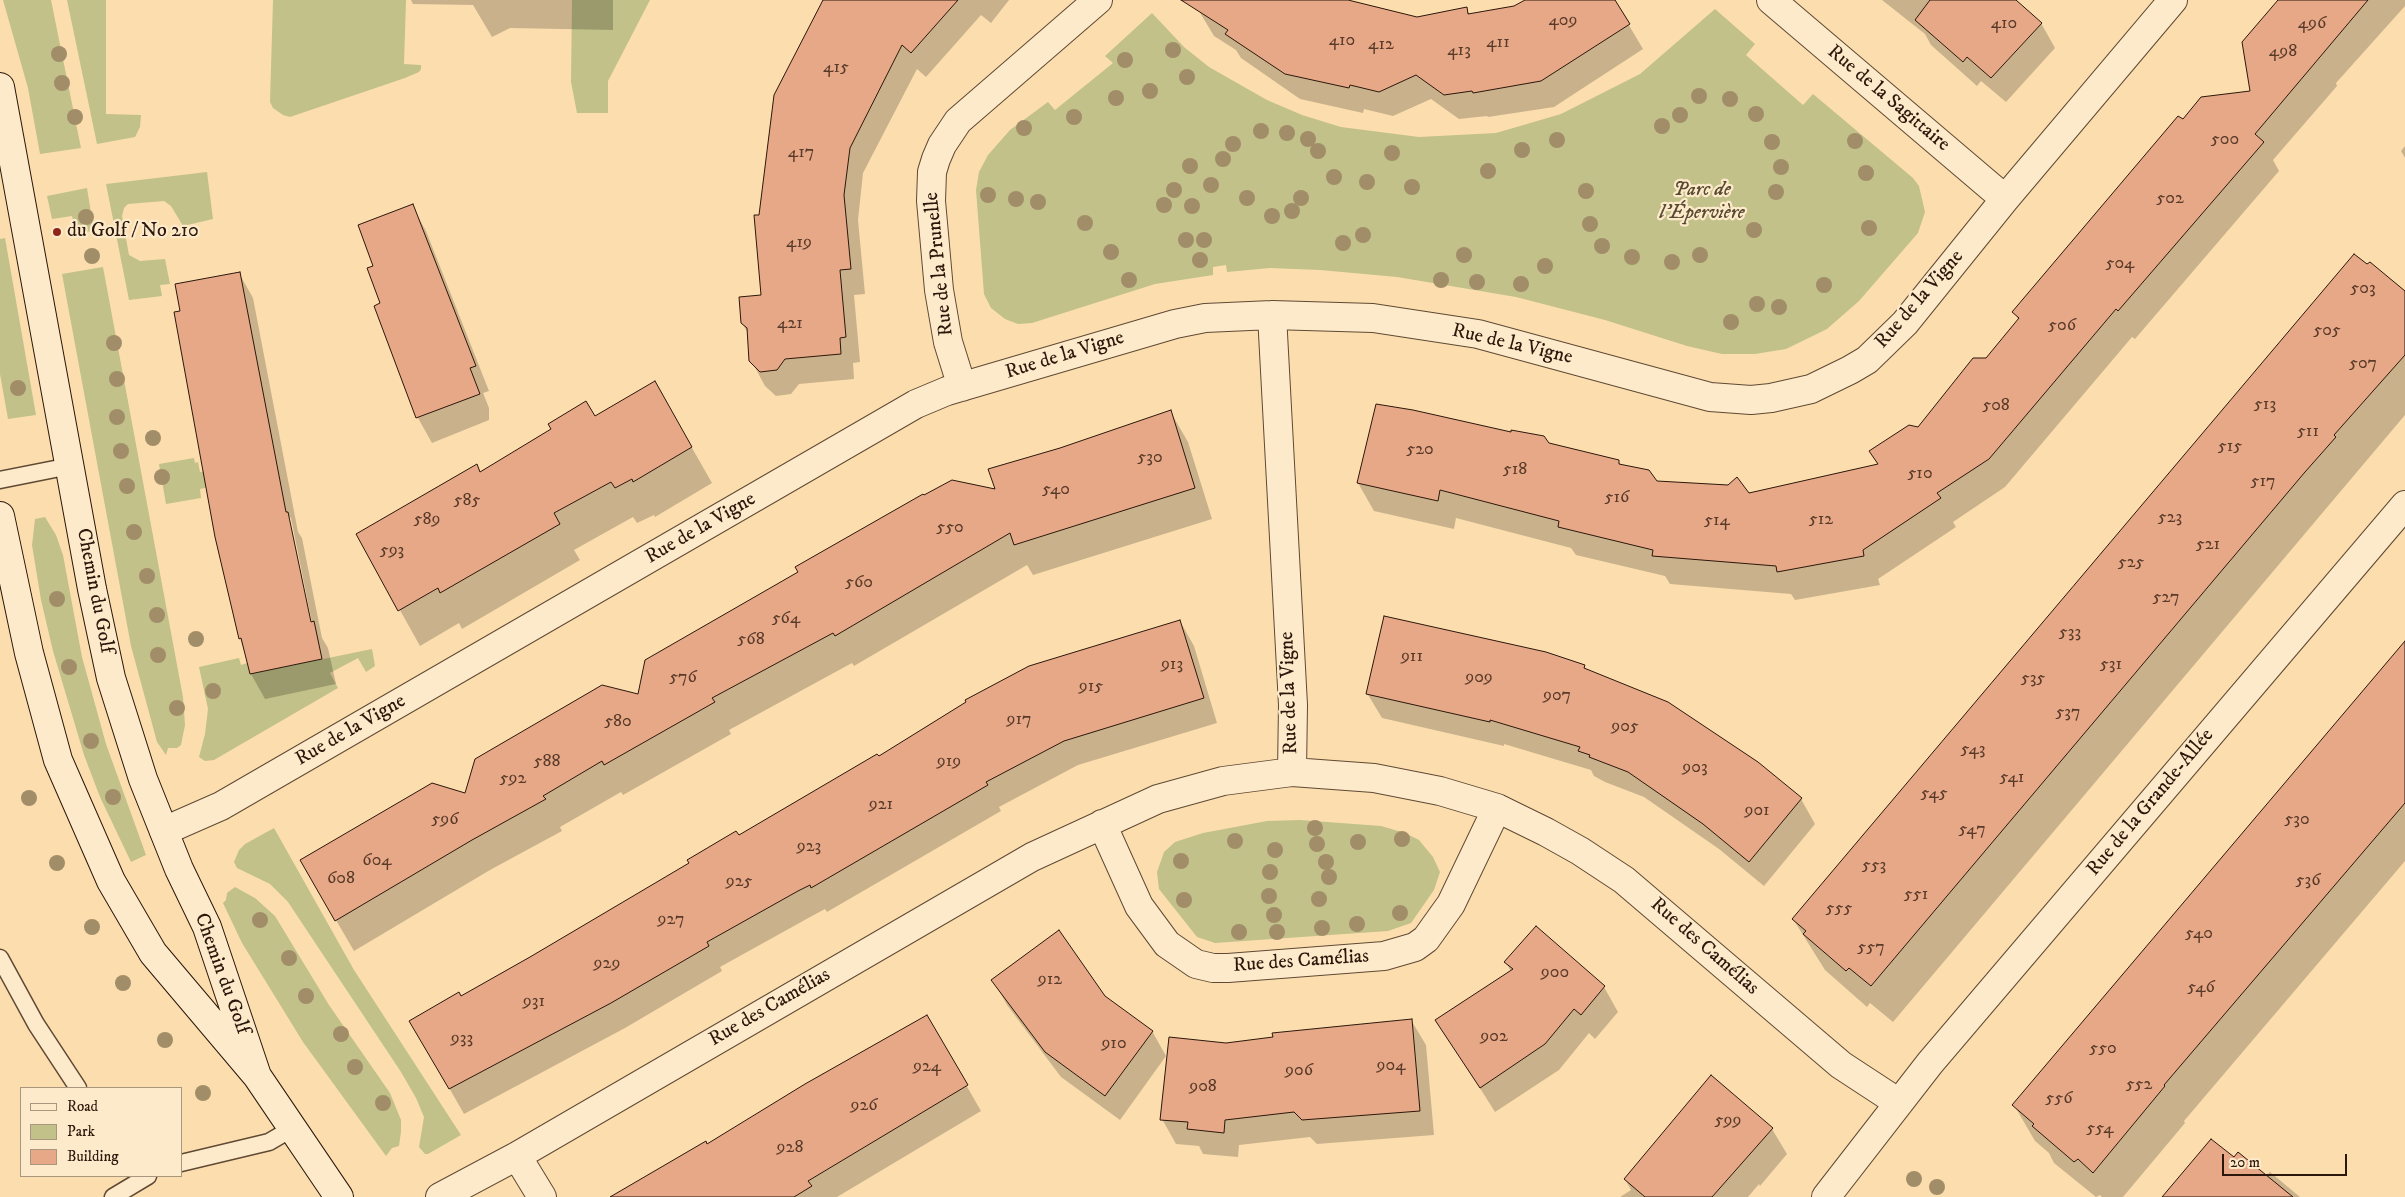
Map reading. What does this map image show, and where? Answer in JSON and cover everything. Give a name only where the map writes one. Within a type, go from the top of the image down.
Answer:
[{"type":"street","name":"Rue de la Prunelle","points":[[962,387],[948,342],[939,290],[931,201],[932,172],[936,159],[942,145],[958,121],[1098,0]]},
{"type":"street","name":"Rue de la Sagittaire","points":[[1771,0],[2005,199]]},
{"type":"street","name":"Rue de la Vigne","points":[[164,831],[229,801],[907,409],[930,398],[962,387],[1175,324],[1205,318],[1272,314],[1373,318],[1469,333],[1562,355],[1710,397],[1730,400],[1791,395],[1829,380],[1850,370],[1877,350],[1905,323],[2005,199],[2173,0]]},
{"type":"street","name":"Chemin du Golf","points":[[0,87],[8,180],[70,466],[92,589],[112,678],[135,755],[164,831],[207,927],[257,1076]]},
{"type":"street","name":"Rue de la Vigne","points":[[1272,314],[1292,705],[1292,772]]},
{"type":"street","name":"Rue de la Grande-Allée","points":[[1826,1197],[1936,1055],[2405,505]]},
{"type":"street","name":"Chemin du Golf","points":[[0,516],[13,586],[43,708],[58,760],[91,839],[116,889],[153,953],[257,1076],[339,1197]]},
{"type":"street","name":"Rue des Camélias","points":[[440,1197],[517,1156],[1032,857],[1158,800],[1223,781],[1292,772],[1374,778],[1458,795],[1496,808],[1580,851],[1624,880],[1841,1065],[1899,1103]]},
{"type":"street","name":"Rue des Camélias","points":[[1102,824],[1139,906],[1167,944],[1196,964],[1213,968],[1228,968],[1384,956],[1415,947],[1426,939],[1452,904],[1496,808]]},
{"type":"street","points":[[517,1156],[542,1197]]},
{"type":"lane","points":[[0,480],[70,466]]},
{"type":"lane","points":[[0,958],[36,1024],[77,1087]]},
{"type":"lane","points":[[182,1163],[269,1142],[293,1128]]},
{"type":"lane","points":[[113,1197],[144,1177]]},
{"type":"green space","points":[[3,0],[51,0],[81,148],[40,154],[28,88]]},
{"type":"green space","points":[[67,0],[106,0],[106,114],[141,115],[140,127],[135,137],[97,144]]},
{"type":"green space","points":[[273,0],[406,0],[404,64],[421,65],[421,69],[419,72],[405,78],[290,117],[283,115],[273,108],[270,102]]},
{"type":"green space","points":[[572,0],[650,0],[608,81],[608,113],[577,113],[571,82]]},
{"type":"green space","name":"Parc de l'Épervière","points":[[1715,9],[1755,44],[1746,55],[1803,105],[1813,94],[1913,178],[1919,186],[1925,212],[1918,233],[1859,301],[1827,329],[1786,349],[1755,354],[1722,354],[1687,346],[1605,320],[1516,297],[1397,277],[1320,270],[1270,268],[1227,272],[1226,265],[1213,267],[1213,275],[1155,284],[1032,323],[1018,324],[1005,319],[991,308],[984,294],[976,190],[979,172],[988,155],[1010,130],[1048,102],[1055,110],[1113,63],[1105,56],[1152,13],[1184,47],[1209,67],[1267,100],[1302,115],[1341,127],[1419,137],[1496,133],[1561,114],[1640,74]]},
{"type":"green space","points":[[207,172],[213,219],[183,226],[171,206],[164,201],[128,204],[124,208],[122,216],[129,255],[140,261],[165,259],[170,284],[160,285],[162,296],[129,300],[106,184]]},
{"type":"green space","points":[[87,188],[94,231],[76,233],[72,216],[52,219],[47,196]]},
{"type":"green space","points":[[5,238],[36,415],[8,419],[0,374],[0,239]]},
{"type":"green space","points":[[103,267],[183,697],[185,725],[181,745],[177,748],[168,748],[166,755],[157,742],[131,646],[62,274]]},
{"type":"green space","points":[[194,458],[195,463],[198,462],[200,472],[248,463],[251,478],[200,489],[201,498],[166,504],[159,464]]},
{"type":"green space","points":[[45,517],[56,535],[63,555],[82,657],[106,744],[146,855],[131,862],[100,797],[84,755],[53,651],[41,600],[32,545],[35,519]]},
{"type":"green space","points":[[372,649],[375,666],[366,672],[358,658],[330,673],[338,688],[214,760],[205,761],[199,757],[205,734],[208,709],[199,667],[239,658],[241,665],[247,663],[250,674]]},
{"type":"green space","points":[[1300,820],[1381,826],[1405,833],[1419,840],[1433,857],[1440,872],[1434,890],[1411,923],[1388,931],[1215,943],[1197,937],[1159,889],[1157,872],[1164,852],[1175,842],[1203,833],[1267,821]]},
{"type":"green space","points":[[274,828],[354,970],[461,1135],[428,1154],[425,1154],[419,1147],[424,1117],[416,1098],[401,1072],[288,902],[270,884],[237,868],[234,862],[239,850],[245,844]]},
{"type":"green space","points":[[235,887],[255,898],[275,916],[329,1005],[390,1093],[401,1120],[401,1132],[399,1146],[392,1148],[386,1156],[303,1042],[242,943],[223,903],[226,900],[227,893]]},
{"type":"building","points":[[823,0],[958,0],[911,53],[902,45],[850,148],[844,195],[851,269],[840,270],[846,337],[840,338],[841,354],[785,359],[777,370],[760,372],[749,361],[747,328],[741,323],[739,297],[761,295],[754,215],[759,215],[774,95]]},
{"type":"building","points":[[1181,0],[1348,0],[1417,17],[1467,7],[1468,14],[1514,6],[1525,0],[1615,0],[1630,24],[1541,81],[1473,93],[1472,91],[1444,95],[1416,75],[1379,92],[1350,85],[1349,88],[1285,74],[1225,34],[1228,30]]},
{"type":"building","points":[[1930,0],[2016,0],[2042,23],[1991,78],[1967,57],[1963,62],[1915,20]]},
{"type":"building","points":[[2278,0],[2368,0],[2255,134],[2264,142],[2118,311],[2116,309],[1989,459],[1937,493],[1941,498],[1863,550],[1864,556],[1777,572],[1776,566],[1652,556],[1653,550],[1558,527],[1559,521],[1440,490],[1438,501],[1357,483],[1376,404],[1413,410],[1511,432],[1511,430],[1544,436],[1549,443],[1619,460],[1619,464],[1649,470],[1657,481],[1728,485],[1737,477],[1749,493],[1878,464],[1869,451],[1909,425],[1918,427],[1973,358],[1986,358],[2019,318],[2012,312],[2178,116],[2183,119],[2201,97],[2250,91],[2242,42]]},
{"type":"building","points":[[413,204],[476,366],[470,368],[480,394],[416,418],[374,306],[380,303],[367,268],[373,266],[358,225]]},
{"type":"building","points":[[2354,254],[2367,264],[2370,262],[2405,291],[2405,355],[2334,435],[2336,437],[1871,986],[1849,968],[1846,971],[1803,934],[1806,931],[1792,919]]},
{"type":"building","points":[[240,272],[286,512],[288,512],[311,622],[314,621],[322,659],[250,674],[241,638],[239,639],[215,537],[174,312],[180,311],[175,284]]},
{"type":"building","points":[[655,381],[692,447],[633,482],[632,479],[615,488],[611,482],[554,513],[560,524],[440,593],[438,588],[398,611],[356,534],[477,464],[480,472],[551,429],[548,424],[586,401],[595,416]]},
{"type":"building","points":[[1171,410],[1195,488],[1014,545],[1010,533],[835,636],[833,633],[712,698],[715,702],[604,765],[602,761],[543,796],[546,799],[472,840],[335,921],[300,860],[432,783],[465,793],[475,759],[602,685],[638,694],[645,660],[798,572],[795,567],[923,494],[952,480],[995,489],[988,469],[1060,448]]},
{"type":"building","points":[[1384,616],[1546,652],[1585,665],[1584,668],[1668,702],[1758,762],[1802,798],[1749,862],[1703,824],[1628,772],[1589,757],[1590,755],[1578,751],[1580,747],[1490,720],[1490,722],[1366,694]]},
{"type":"building","points":[[1180,620],[1204,698],[1064,741],[986,782],[988,785],[811,888],[810,885],[798,891],[707,942],[709,946],[611,1003],[449,1089],[409,1021],[459,992],[461,996],[530,957],[689,863],[687,860],[736,831],[739,835],[877,754],[879,756],[966,702],[965,700],[1029,666]]},
{"type":"building","points":[[2405,641],[2405,803],[2164,1085],[2093,1173],[2078,1159],[2074,1162],[2032,1126],[2034,1124],[2012,1105]]},
{"type":"building","points":[[1536,926],[1605,986],[1581,1015],[1574,1009],[1545,1044],[1480,1088],[1435,1020],[1513,969],[1504,962]]},
{"type":"building","points":[[1059,930],[1105,996],[1153,1031],[1105,1096],[1045,1052],[991,980]]},
{"type":"building","points":[[927,1015],[968,1085],[808,1181],[812,1186],[794,1197],[610,1197],[706,1141],[707,1144],[805,1084]]},
{"type":"building","points":[[1412,1019],[1420,1111],[1302,1120],[1294,1112],[1225,1120],[1224,1133],[1187,1129],[1188,1122],[1160,1120],[1169,1037],[1226,1043],[1273,1037],[1272,1033]]},
{"type":"building","points":[[1711,1075],[1773,1128],[1712,1197],[1645,1197],[1624,1179]]},
{"type":"building","points":[[2211,1139],[2234,1157],[2238,1152],[2293,1197],[2162,1197]]},
{"type":"place","name":"du Golf / No 210","points":[[57,232]]}]
